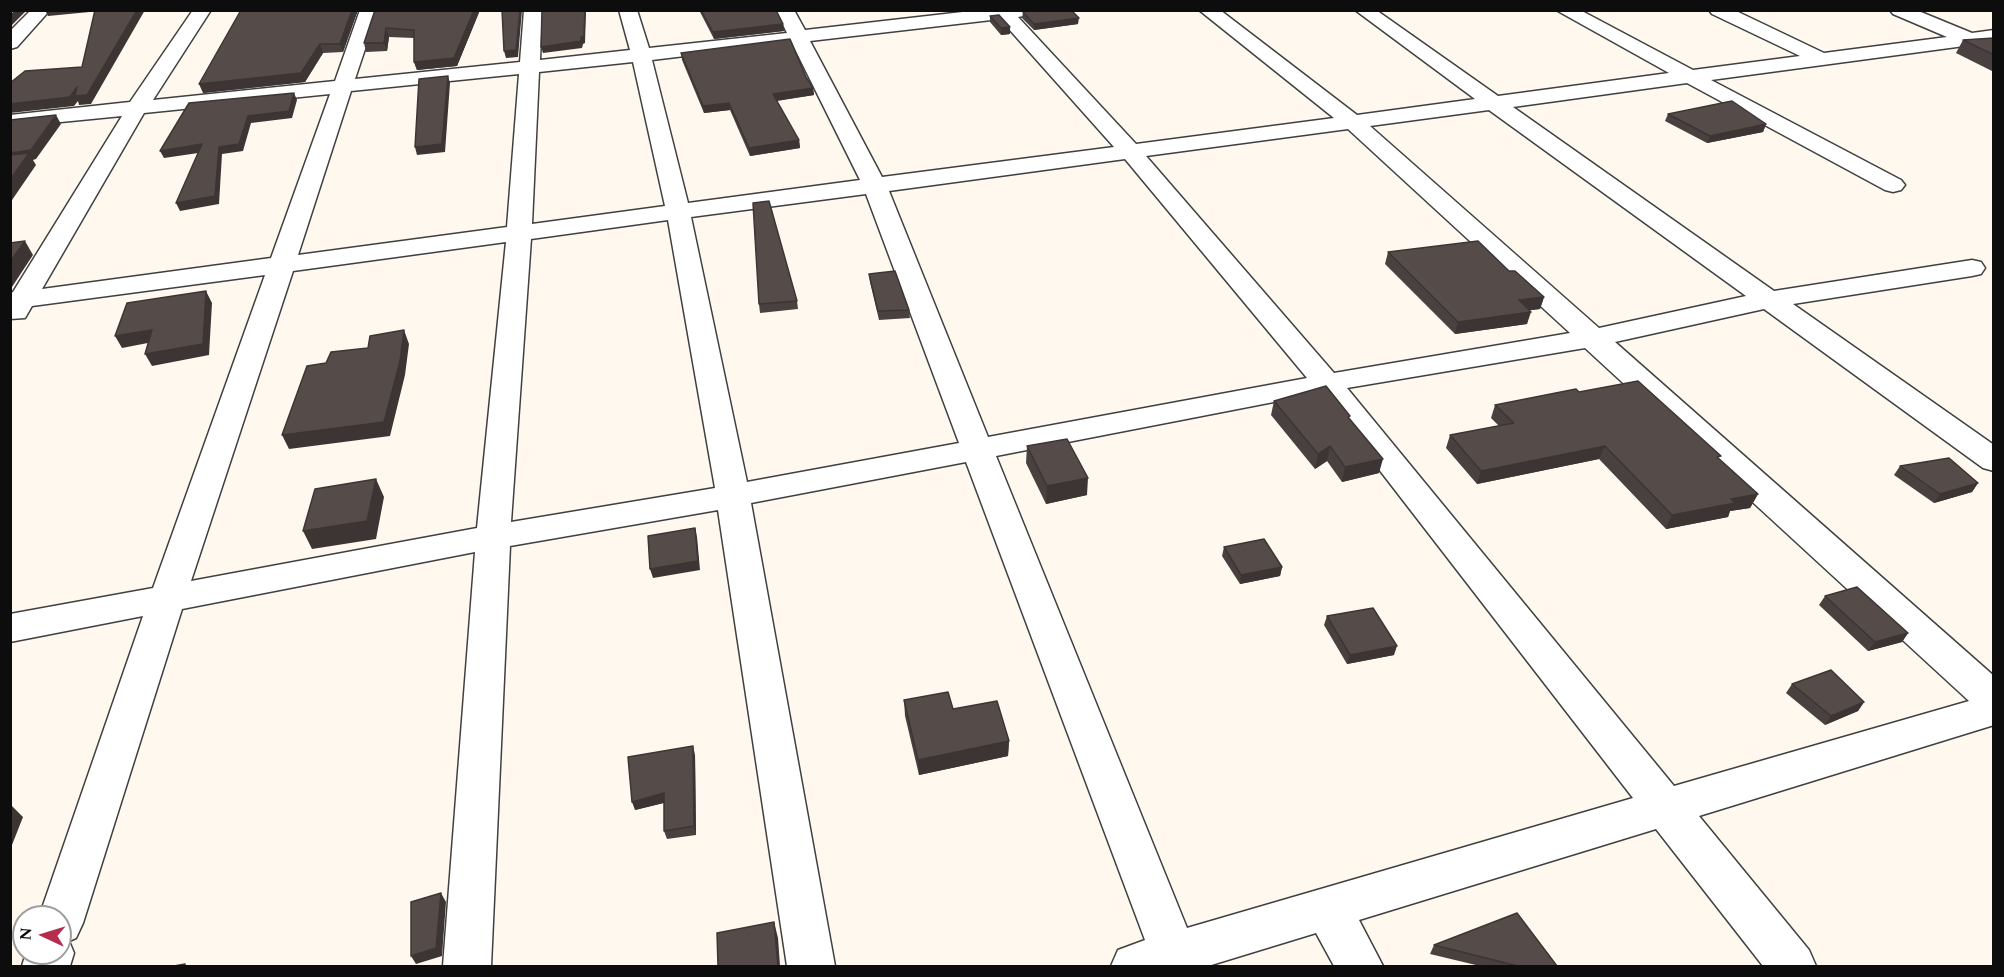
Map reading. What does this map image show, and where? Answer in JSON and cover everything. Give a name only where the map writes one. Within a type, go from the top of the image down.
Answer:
[{"type":"street","points":[[10,43],[41,10]]},
{"type":"street","points":[[10,320],[17,300],[136,108],[202,10]]},
{"type":"street","points":[[66,905],[167,598],[369,10]]},
{"type":"street","points":[[467,966],[493,537],[519,233],[532,10]]},
{"type":"street","points":[[628,10],[678,211],[733,496],[811,966]]},
{"type":"street","points":[[785,10],[875,186],[977,449],[1155,961],[1994,709]]},
{"type":"street","points":[[1208,10],[1353,122],[1994,700]]},
{"type":"street","points":[[1364,10],[1994,461]]},
{"type":"street","points":[[1564,10],[1893,185]]},
{"type":"street","points":[[1718,10],[1822,59]]},
{"type":"street","points":[[1899,10],[1994,49]]},
{"type":"street","points":[[10,122],[641,55],[1010,11],[1327,383],[1792,966]]},
{"type":"street","points":[[17,300],[1994,36]]},
{"type":"street","points":[[10,628],[493,537],[733,496],[1327,383],[1592,338],[1768,300],[1972,268]]},
{"type":"street","points":[[1328,908],[1359,966]]},
{"type":"building","points":[[95,10],[137,10],[87,95],[75,96],[77,87],[70,97],[10,104],[10,83],[25,71],[82,67]]},
{"type":"building","points":[[241,10],[352,10],[340,44],[320,44],[301,73],[199,84]]},
{"type":"building","points":[[375,10],[474,10],[454,58],[414,62],[414,30],[386,28],[384,43],[364,43]]},
{"type":"building","points":[[502,10],[520,10],[516,50],[504,51]]},
{"type":"building","points":[[542,10],[585,10],[584,37],[581,37],[581,41],[541,47]]},
{"type":"building","points":[[701,10],[776,10],[783,24],[713,32]]},
{"type":"building","points":[[1071,10],[1079,18],[1034,24],[1023,12]]},
{"type":"building","points":[[999,15],[1010,27],[1001,28],[990,16]]},
{"type":"building","points":[[1994,38],[1994,55],[1963,40]]},
{"type":"building","points":[[790,39],[813,88],[773,94],[799,140],[749,148],[729,103],[703,106],[681,53]]},
{"type":"building","points":[[448,76],[442,144],[415,147],[419,79]]},
{"type":"building","points":[[294,93],[289,111],[248,116],[239,144],[219,147],[215,196],[176,203],[202,144],[160,151],[189,103]]},
{"type":"building","points":[[1732,101],[1766,124],[1710,136],[1668,114]]},
{"type":"building","points":[[56,115],[31,150],[10,153],[10,120]]},
{"type":"building","points":[[29,153],[10,180],[10,155]]},
{"type":"building","points":[[769,201],[797,301],[759,304],[753,203]]},
{"type":"building","points":[[25,241],[10,262],[10,243]]},
{"type":"building","points":[[1478,241],[1509,271],[1515,271],[1544,297],[1519,300],[1531,312],[1458,322],[1388,252]]},
{"type":"building","points":[[895,271],[909,310],[878,311],[869,274]]},
{"type":"building","points":[[206,291],[203,344],[145,354],[152,330],[115,336],[127,303]]},
{"type":"building","points":[[404,330],[400,361],[384,422],[282,435],[307,366],[326,363],[331,352],[368,348],[370,336]]},
{"type":"building","points":[[1638,381],[1721,456],[1717,457],[1758,494],[1731,499],[1735,503],[1672,515],[1605,446],[1481,471],[1450,435],[1514,423],[1495,405],[1576,389],[1579,392]]},
{"type":"building","points":[[1326,386],[1383,459],[1345,467],[1330,446],[1318,454],[1274,401]]},
{"type":"building","points":[[1067,439],[1088,478],[1047,486],[1027,446]]},
{"type":"building","points":[[1949,458],[1978,483],[1940,494],[1900,466]]},
{"type":"building","points":[[376,479],[367,521],[303,531],[315,489]]},
{"type":"building","points":[[695,528],[698,561],[650,569],[648,536]]},
{"type":"building","points":[[1264,539],[1282,567],[1241,575],[1224,547]]},
{"type":"building","points":[[1857,587],[1908,633],[1875,642],[1825,596]]},
{"type":"building","points":[[1373,608],[1397,646],[1350,655],[1327,616]]},
{"type":"building","points":[[1831,670],[1864,702],[1831,716],[1792,684]]},
{"type":"building","points":[[948,692],[953,709],[997,701],[1009,741],[918,760],[904,700]]},
{"type":"building","points":[[693,746],[694,826],[664,831],[664,793],[632,802],[628,757]]},
{"type":"building","points":[[441,893],[436,948],[411,956],[411,902]]},
{"type":"building","points":[[1517,913],[1557,966],[1518,966],[1434,945]]},
{"type":"building","points":[[774,922],[778,966],[718,966],[717,933]]}]
